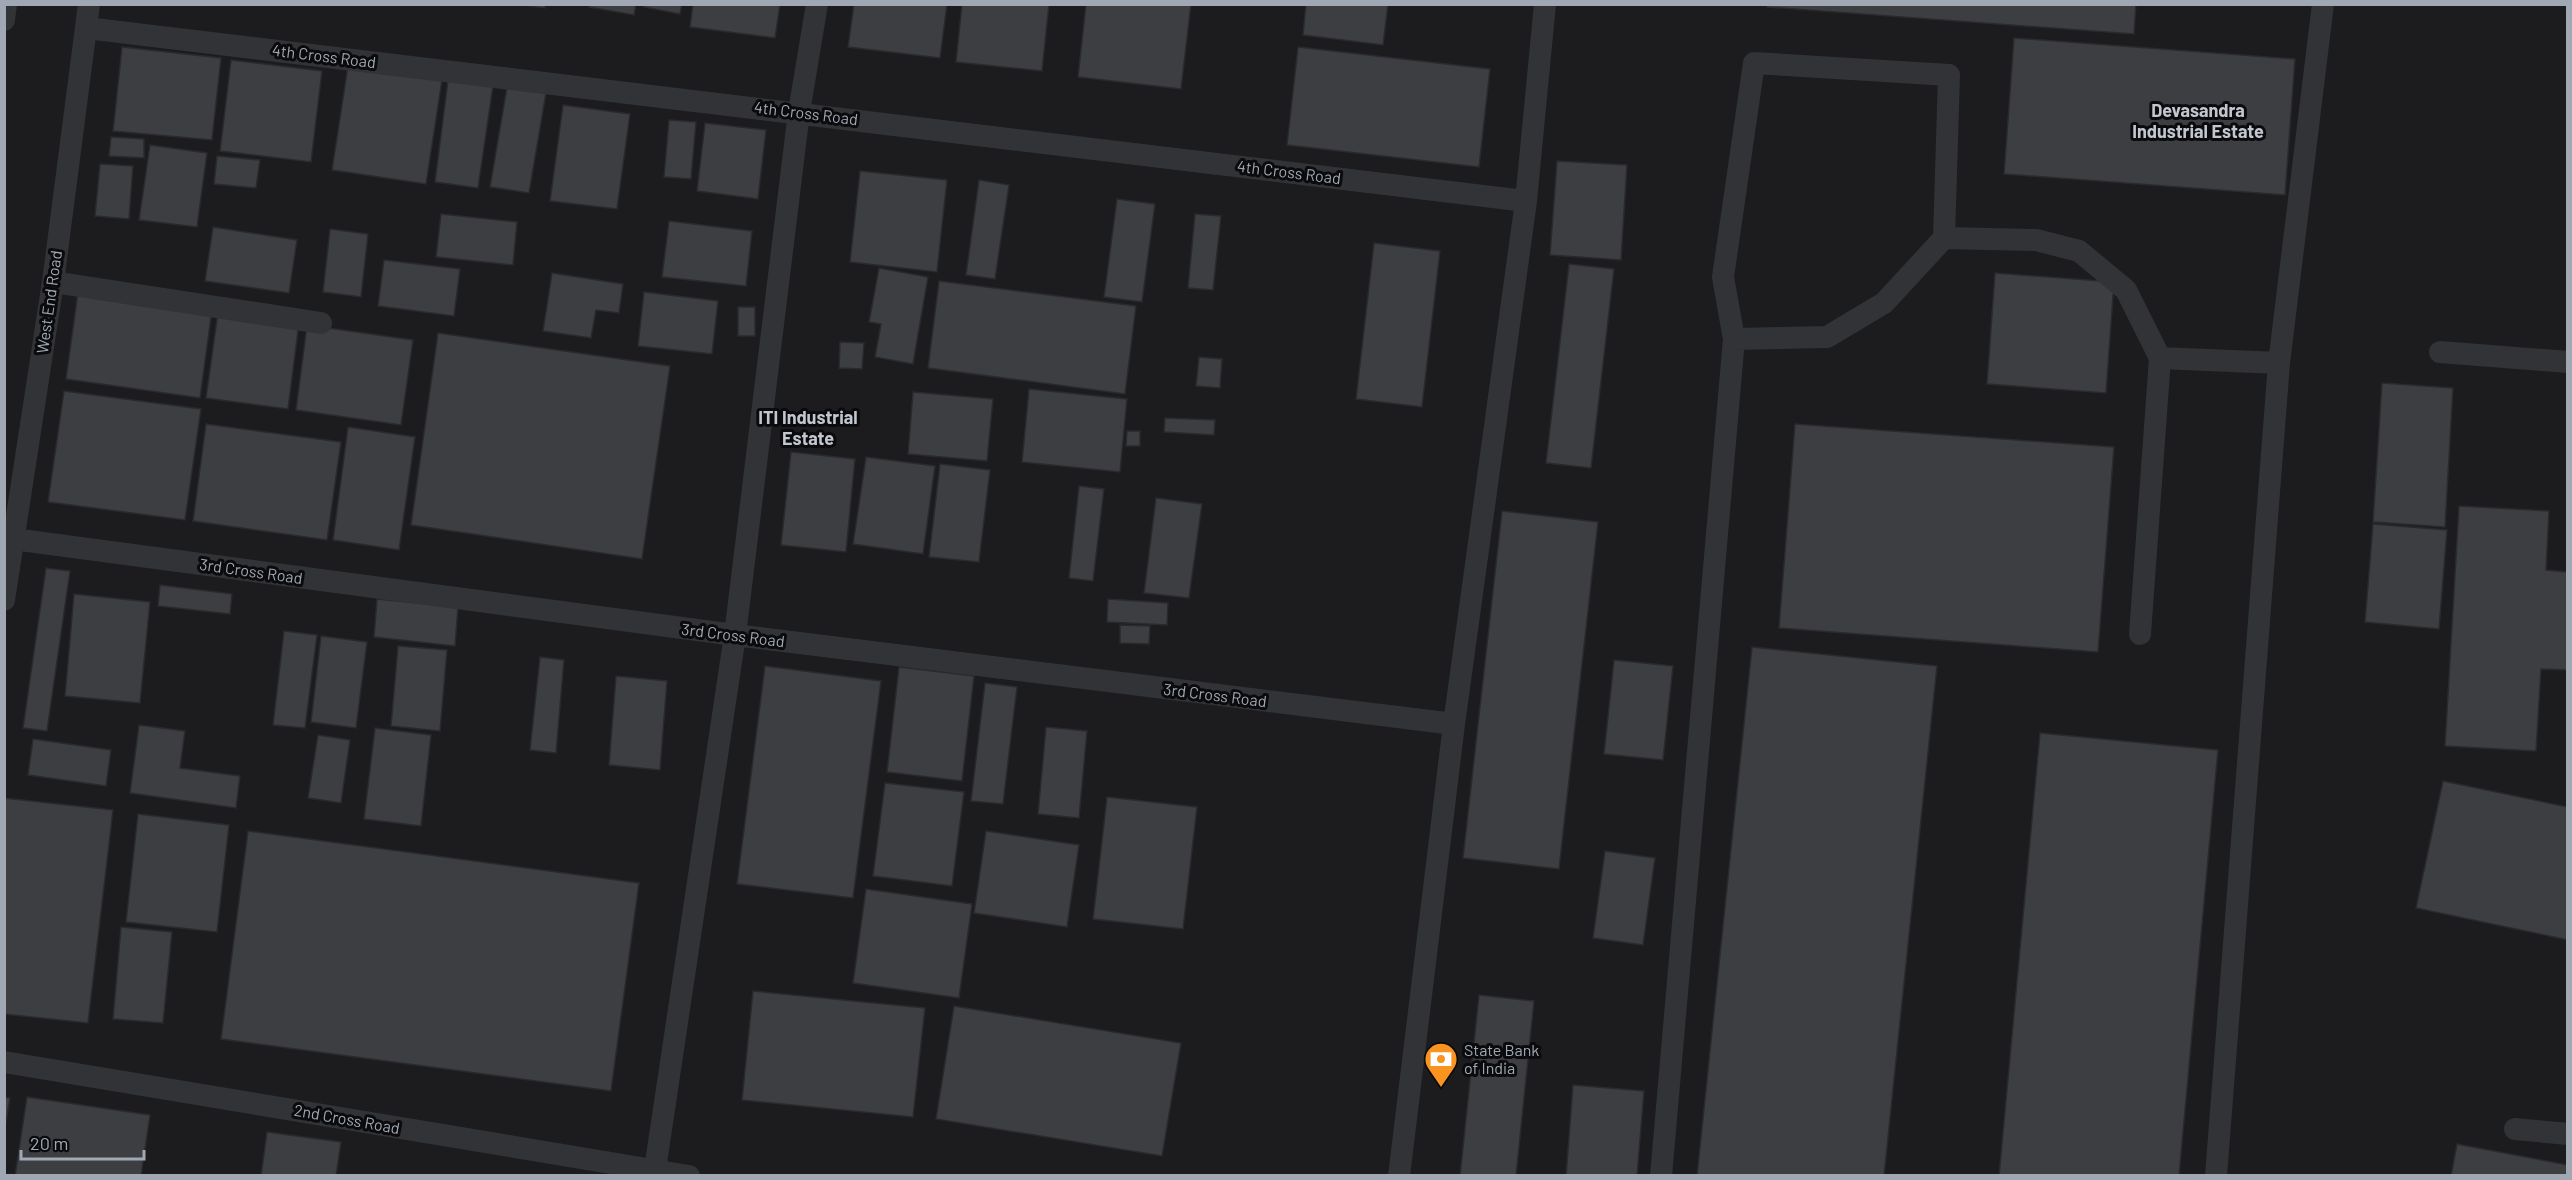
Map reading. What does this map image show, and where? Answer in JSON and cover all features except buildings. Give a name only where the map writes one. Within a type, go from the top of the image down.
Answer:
[{"type":"lane","points":[[4,20],[6,4]]},
{"type":"lane","name":"West End Road","points":[[4,600],[53,282],[89,4]]},
{"type":"lane","points":[[655,1173],[735,635],[799,112],[817,4]]},
{"type":"lane","points":[[1399,1176],[1454,724],[1526,201],[1545,4]]},
{"type":"lane","points":[[2216,1176],[2279,363],[2323,4]]},
{"type":"lane","name":"4th Cross Road","points":[[86,27],[1526,201]]},
{"type":"lane","points":[[1661,1176],[1734,339],[1723,277],[1754,63],[1948,75],[1944,238],[1884,303],[1827,337],[1734,339]]},
{"type":"lane","points":[[1944,238],[2036,240],[2079,251],[2126,290],[2160,358],[2140,634]]},
{"type":"lane","points":[[53,282],[321,323]]},
{"type":"lane","points":[[2440,352],[2568,362]]},
{"type":"lane","points":[[2160,358],[2279,363]]},
{"type":"lane","name":"3rd Cross Road","points":[[13,539],[735,635],[1454,724]]},
{"type":"lane","name":"2nd Cross Road","points":[[4,1062],[655,1173],[689,1176]]},
{"type":"lane","points":[[2515,1129],[2568,1134]]},
{"type":"shaded area","name":"ITI Industrial Estate","points":[[5,5],[2567,5],[2567,1175],[5,1176]]},
{"type":"place","name":"State Bank of India","points":[[1441,1088]]},
{"type":"district","name":"Devasandra Industrial Estate","points":[[2198,121]]},
{"type":"district","name":"ITI Industrial Estate","points":[[808,428]]}]
